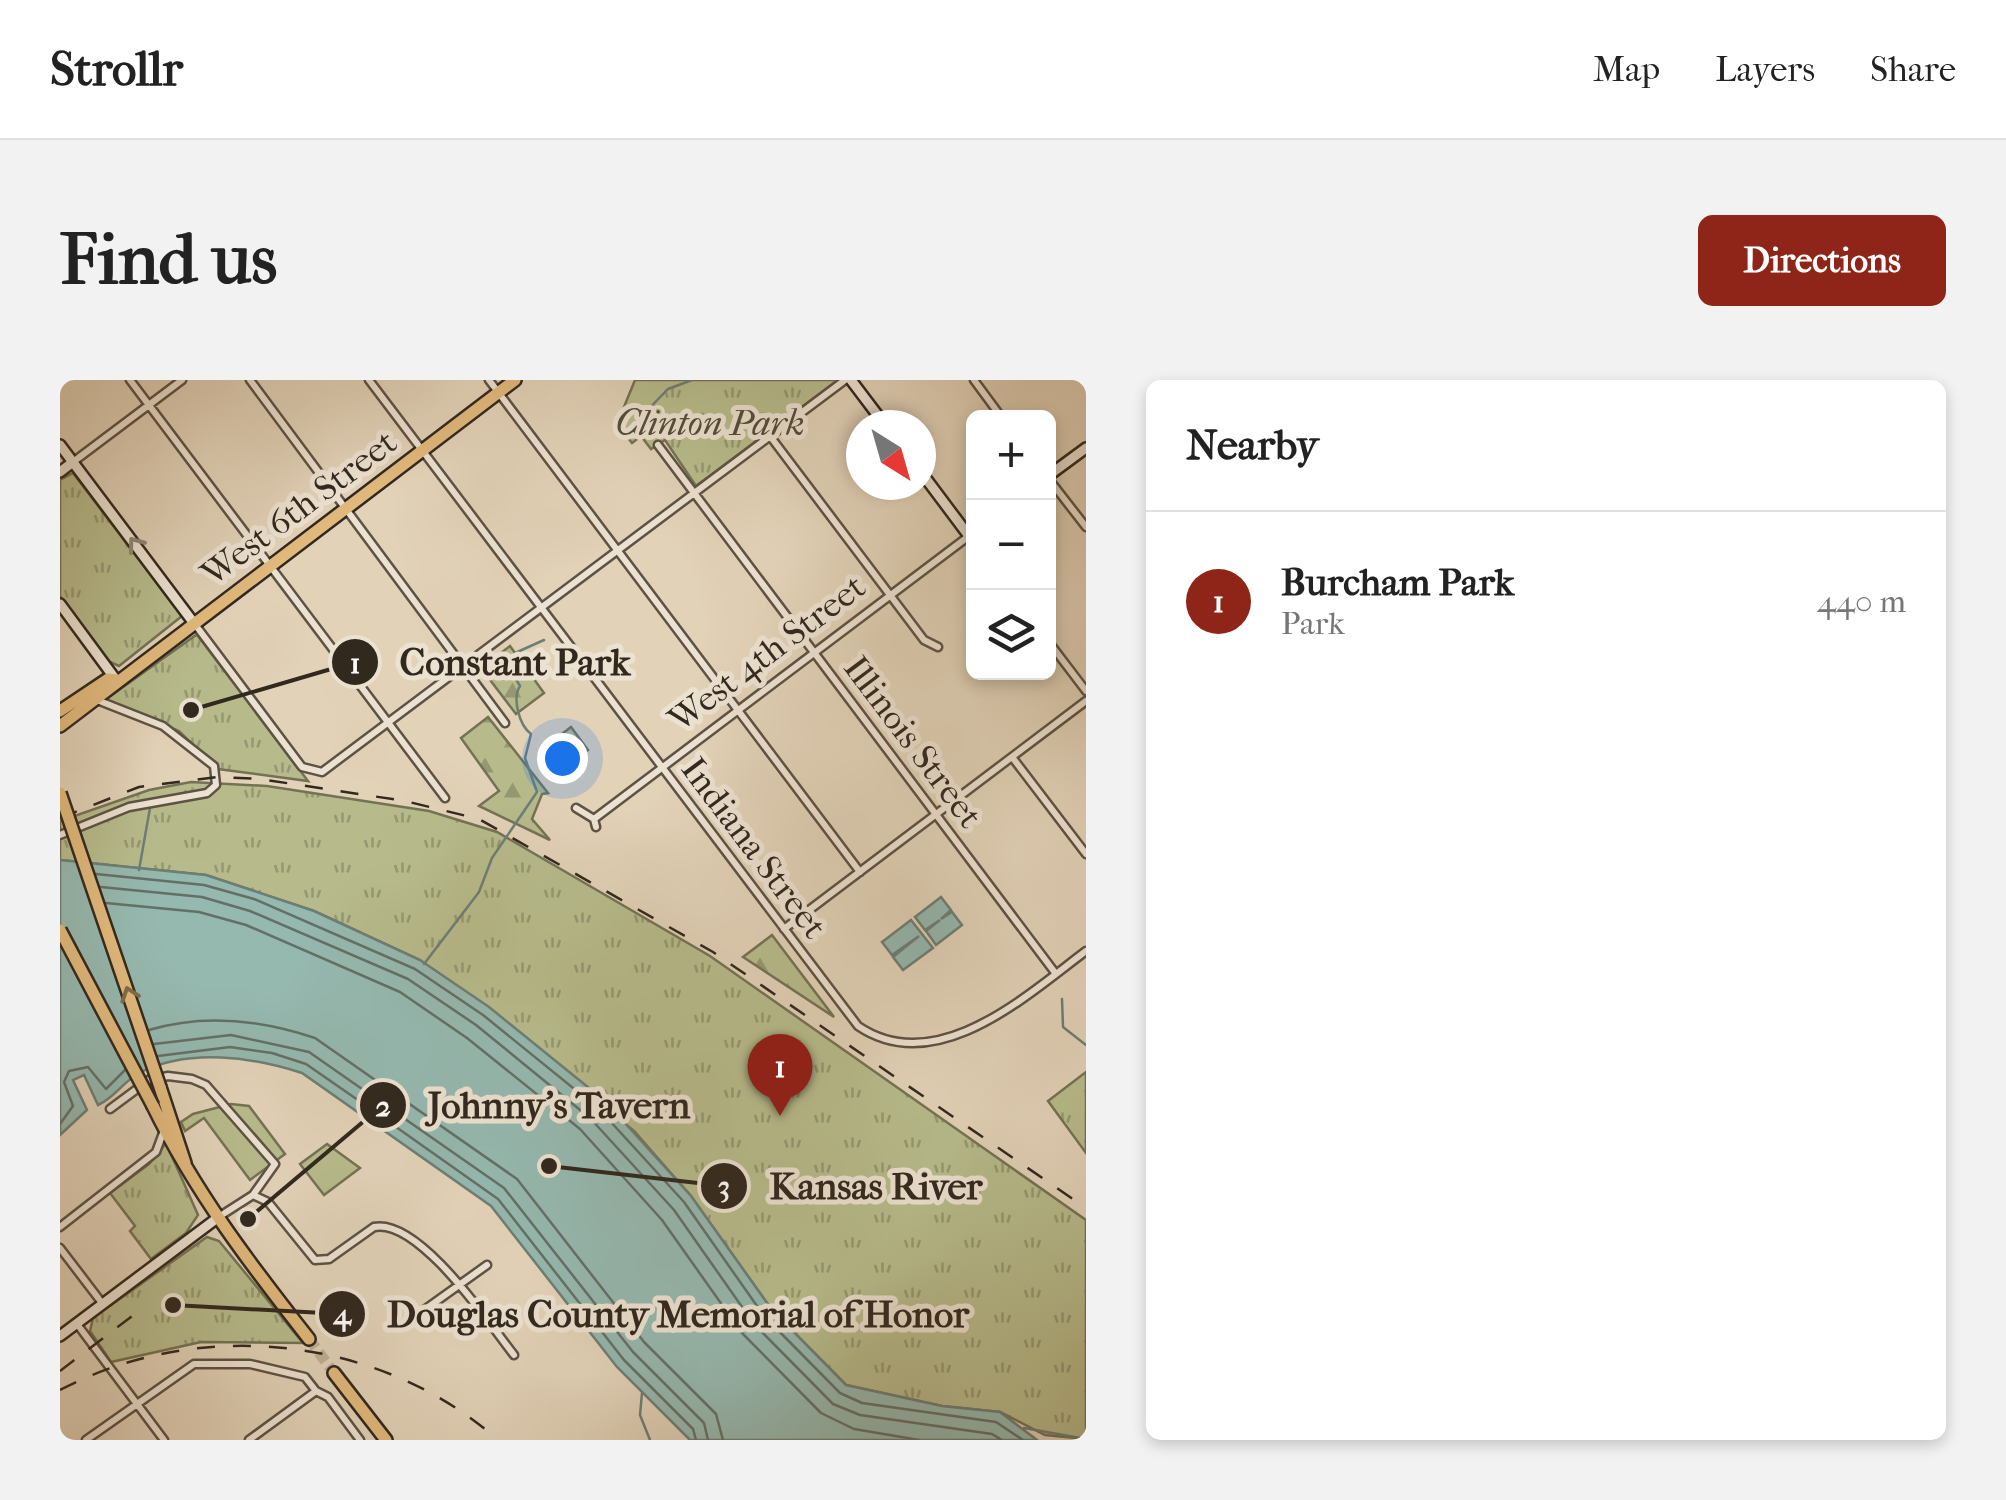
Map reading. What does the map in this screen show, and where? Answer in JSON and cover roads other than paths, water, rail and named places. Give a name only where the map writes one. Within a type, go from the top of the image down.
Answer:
[{"type":"highway","name":"West 6th Street","points":[[60,729],[114,687],[116,680],[515,380]]},
{"type":"highway","name":"West 6th Street","points":[[60,711],[108,679],[116,680]]},
{"type":"highway","points":[[60,793],[158,1103],[160,1122],[216,1219],[308,1339]]},
{"type":"highway","points":[[60,930],[158,1103],[185,1162]]},
{"type":"highway","points":[[334,1372],[386,1440]]},
{"type":"street","points":[[130,380],[445,798]]},
{"type":"street","points":[[60,472],[182,380]]},
{"type":"street","points":[[250,380],[505,723]]},
{"type":"street","name":"Indiana Street","points":[[370,380],[852,1020],[895,1044],[927,1041],[982,1024],[1056,974]]},
{"type":"street","points":[[489,380],[860,872]]},
{"type":"street","points":[[60,444],[302,767],[312,773],[329,770],[848,380],[873,410]]},
{"type":"street","points":[[974,380],[996,410]]},
{"type":"street","points":[[770,436],[924,640],[938,647]]},
{"type":"street","name":"Illinois Street","points":[[658,445],[1056,974]]},
{"type":"street","points":[[1056,471],[1086,448]]},
{"type":"street","points":[[1056,488],[1086,527]]},
{"type":"street","points":[[936,491],[966,529]]},
{"type":"street","name":"West 4th Street","points":[[576,808],[595,823],[662,767],[966,541]]},
{"type":"street","points":[[60,604],[116,680]]},
{"type":"street","points":[[1056,652],[1086,691]]},
{"type":"street","points":[[60,834],[129,807],[208,793],[216,786],[214,766],[176,734],[97,700]]},
{"type":"street","points":[[784,929],[1086,701]]},
{"type":"street","points":[[1012,756],[1086,854]]},
{"type":"street","points":[[1056,974],[1086,951]]},
{"type":"street","points":[[60,1336],[253,1195],[274,1172],[272,1156],[206,1085],[168,1076],[149,1080],[110,1109]]},
{"type":"street","points":[[60,1226],[158,1149],[163,1137],[160,1122]]},
{"type":"street","points":[[253,1195],[268,1202],[307,1255],[317,1260],[328,1259],[380,1225],[406,1238],[458,1283],[514,1356]]},
{"type":"street","points":[[60,1248],[102,1303]]},
{"type":"street","points":[[413,1318],[486,1266]]},
{"type":"street","points":[[76,1322],[164,1440]]},
{"type":"street","points":[[86,1440],[182,1368],[209,1361],[241,1362],[306,1376],[360,1440]]},
{"type":"street","points":[[249,1440],[316,1391]]},
{"type":"water","points":[[60,860],[206,875],[314,911],[420,960],[489,1007],[605,1101],[691,1196],[772,1310],[846,1385],[942,1406],[1000,1412],[1037,1440],[690,1440],[617,1367],[491,1206],[302,1073],[242,1059],[180,1060],[141,1072],[98,1105],[84,1075],[73,1080],[87,1110],[60,1135]]},
{"type":"water","points":[[941,897],[951,910],[941,919],[952,912],[962,925],[936,945],[926,931],[940,920],[925,930],[915,917]]},
{"type":"water","points":[[911,920],[933,948],[903,970],[893,957],[919,936],[892,955],[882,942]]},
{"type":"waterway","points":[[634,424],[668,389],[692,380]]},
{"type":"waterway","points":[[424,964],[479,892],[492,858],[537,792],[525,758],[531,734],[518,711],[520,686],[508,666],[515,653],[544,640]]},
{"type":"waterway","points":[[139,870],[150,808]]},
{"type":"waterway","points":[[1062,999],[1063,1027],[1086,1045]]},
{"type":"waterway","points":[[642,1393],[640,1415],[650,1440]]},
{"type":"waterway","points":[[1024,1428],[1086,1439]]},
{"type":"tunnel","points":[[309,1339],[334,1373]]},
{"type":"railway","points":[[60,818],[139,787],[218,777],[260,779],[405,801],[479,819],[713,952],[1086,1208]]},
{"type":"railway","points":[[60,1371],[144,1307]]},
{"type":"railway","points":[[60,1390],[114,1367],[170,1352],[228,1346],[286,1348],[344,1359],[399,1378],[451,1405],[498,1440]]},
{"type":"place","name":"Constant Park","points":[[191,710]]},
{"type":"place","name":"Burcham Park","points":[[780,1116]]},
{"type":"place","name":"Kansas River","points":[[549,1166]]},
{"type":"place","name":"Johnny's Tavern","points":[[248,1219]]},
{"type":"place","name":"Douglas County Memorial of Honor","points":[[173,1305]]},
{"type":"park label","name":"Clinton Park","points":[[710,423]]}]
